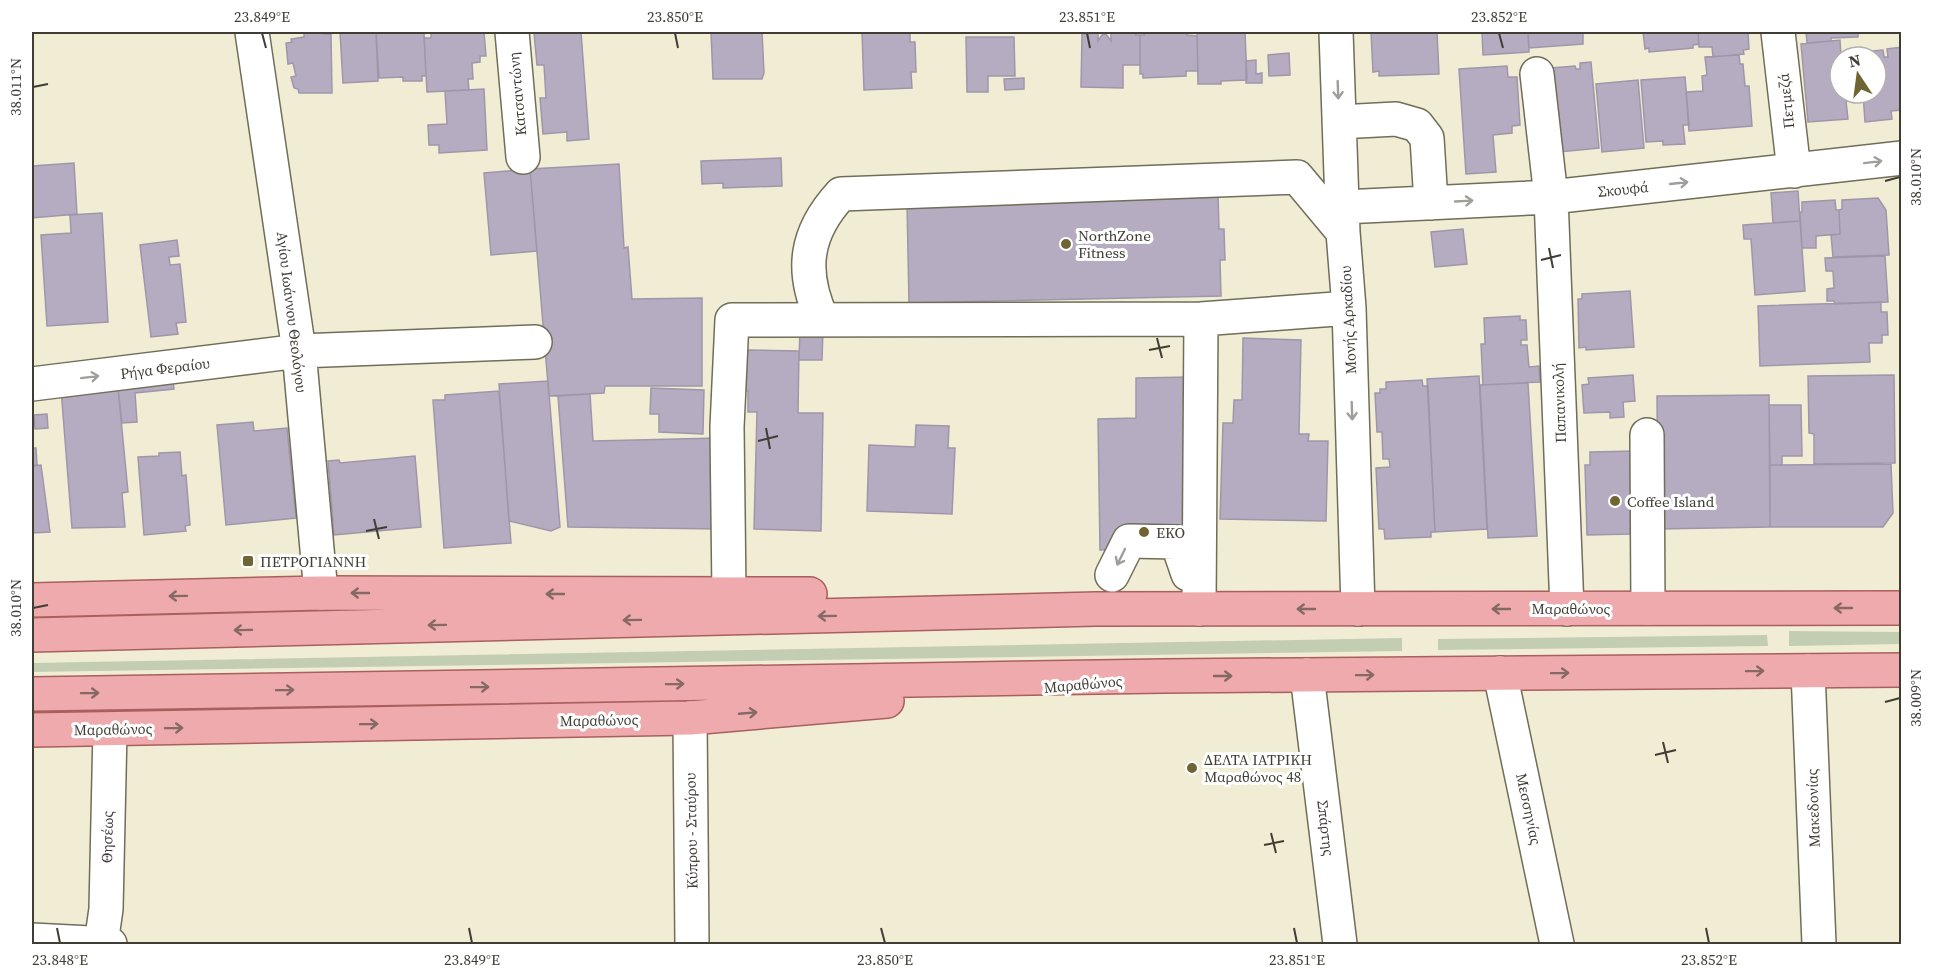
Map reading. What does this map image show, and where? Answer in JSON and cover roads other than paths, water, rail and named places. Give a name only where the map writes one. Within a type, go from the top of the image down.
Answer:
[{"type":"main road","name":"Μαραθώνος","points":[[32,600],[321,593],[993,594],[1096,609]]},
{"type":"main road","name":"Μαραθώνος","points":[[32,635],[1096,609],[1902,608]]},
{"type":"main road","name":"Μαραθώνος","points":[[32,694],[1164,676],[1902,670]]},
{"type":"main road","name":"Μαραθώνος","points":[[32,730],[690,718],[1164,676]]},
{"type":"street","name":"Αγίου Ιωάννου Θεολόγου","points":[[252,32],[299,351],[321,593]]},
{"type":"street","name":"Κατσαντώνη","points":[[512,32],[523,157]]},
{"type":"street","name":"Μονής Αρκαδίου","points":[[1336,32],[1343,220],[1349,308],[1358,609]]},
{"type":"street","name":"Πετμεζά","points":[[1778,32],[1794,171]]},
{"type":"street","name":"Παπανικολή","points":[[1537,74],[1551,197],[1567,609]]},
{"type":"street","points":[[1340,122],[1396,119],[1417,125],[1427,138],[1431,202]]},
{"type":"street","name":"Σκουφά","points":[[1343,220],[1431,202],[1551,197],[1902,158]]},
{"type":"street","points":[[822,319],[811,290],[809,258],[818,225],[826,210],[841,194],[1298,177],[1343,220]]},
{"type":"street","points":[[729,594],[727,427],[732,320],[1202,319],[1349,308]]},
{"type":"street","points":[[1199,609],[1202,319]]},
{"type":"street","name":"Ρήγα Φεραίου","points":[[32,384],[299,351],[536,342]]},
{"type":"street","points":[[1647,435],[1648,608]]},
{"type":"street","points":[[1112,575],[1129,541],[1178,542],[1188,574]]},
{"type":"street","name":"Μακεδονίας","points":[[1808,671],[1819,945]]},
{"type":"street","name":"Μεσσηνίας","points":[[1500,673],[1557,945]]},
{"type":"street","name":"Σπάρτης","points":[[1307,675],[1340,945]]},
{"type":"street","name":"Κύπρου - Σταύρου","points":[[690,718],[692,945]]},
{"type":"street","name":"Θησέως","points":[[101,944],[106,909],[110,730]]},
{"type":"street","points":[[32,940],[110,945]]},
{"type":"place","name":"NorthZone Fitness","points":[[1066,244]]},
{"type":"place","name":"Coffee Island","points":[[1615,501]]},
{"type":"place","name":"EKO","points":[[1144,532]]},
{"type":"place","name":"ΠΕΤΡΟΓΙΑΝΝΗ","points":[[248,561]]},
{"type":"place","name":"ΔΕΛΤΑ ΙΑΤΡΙΚΗ Μαραθώνος 48","points":[[1192,768]]}]
